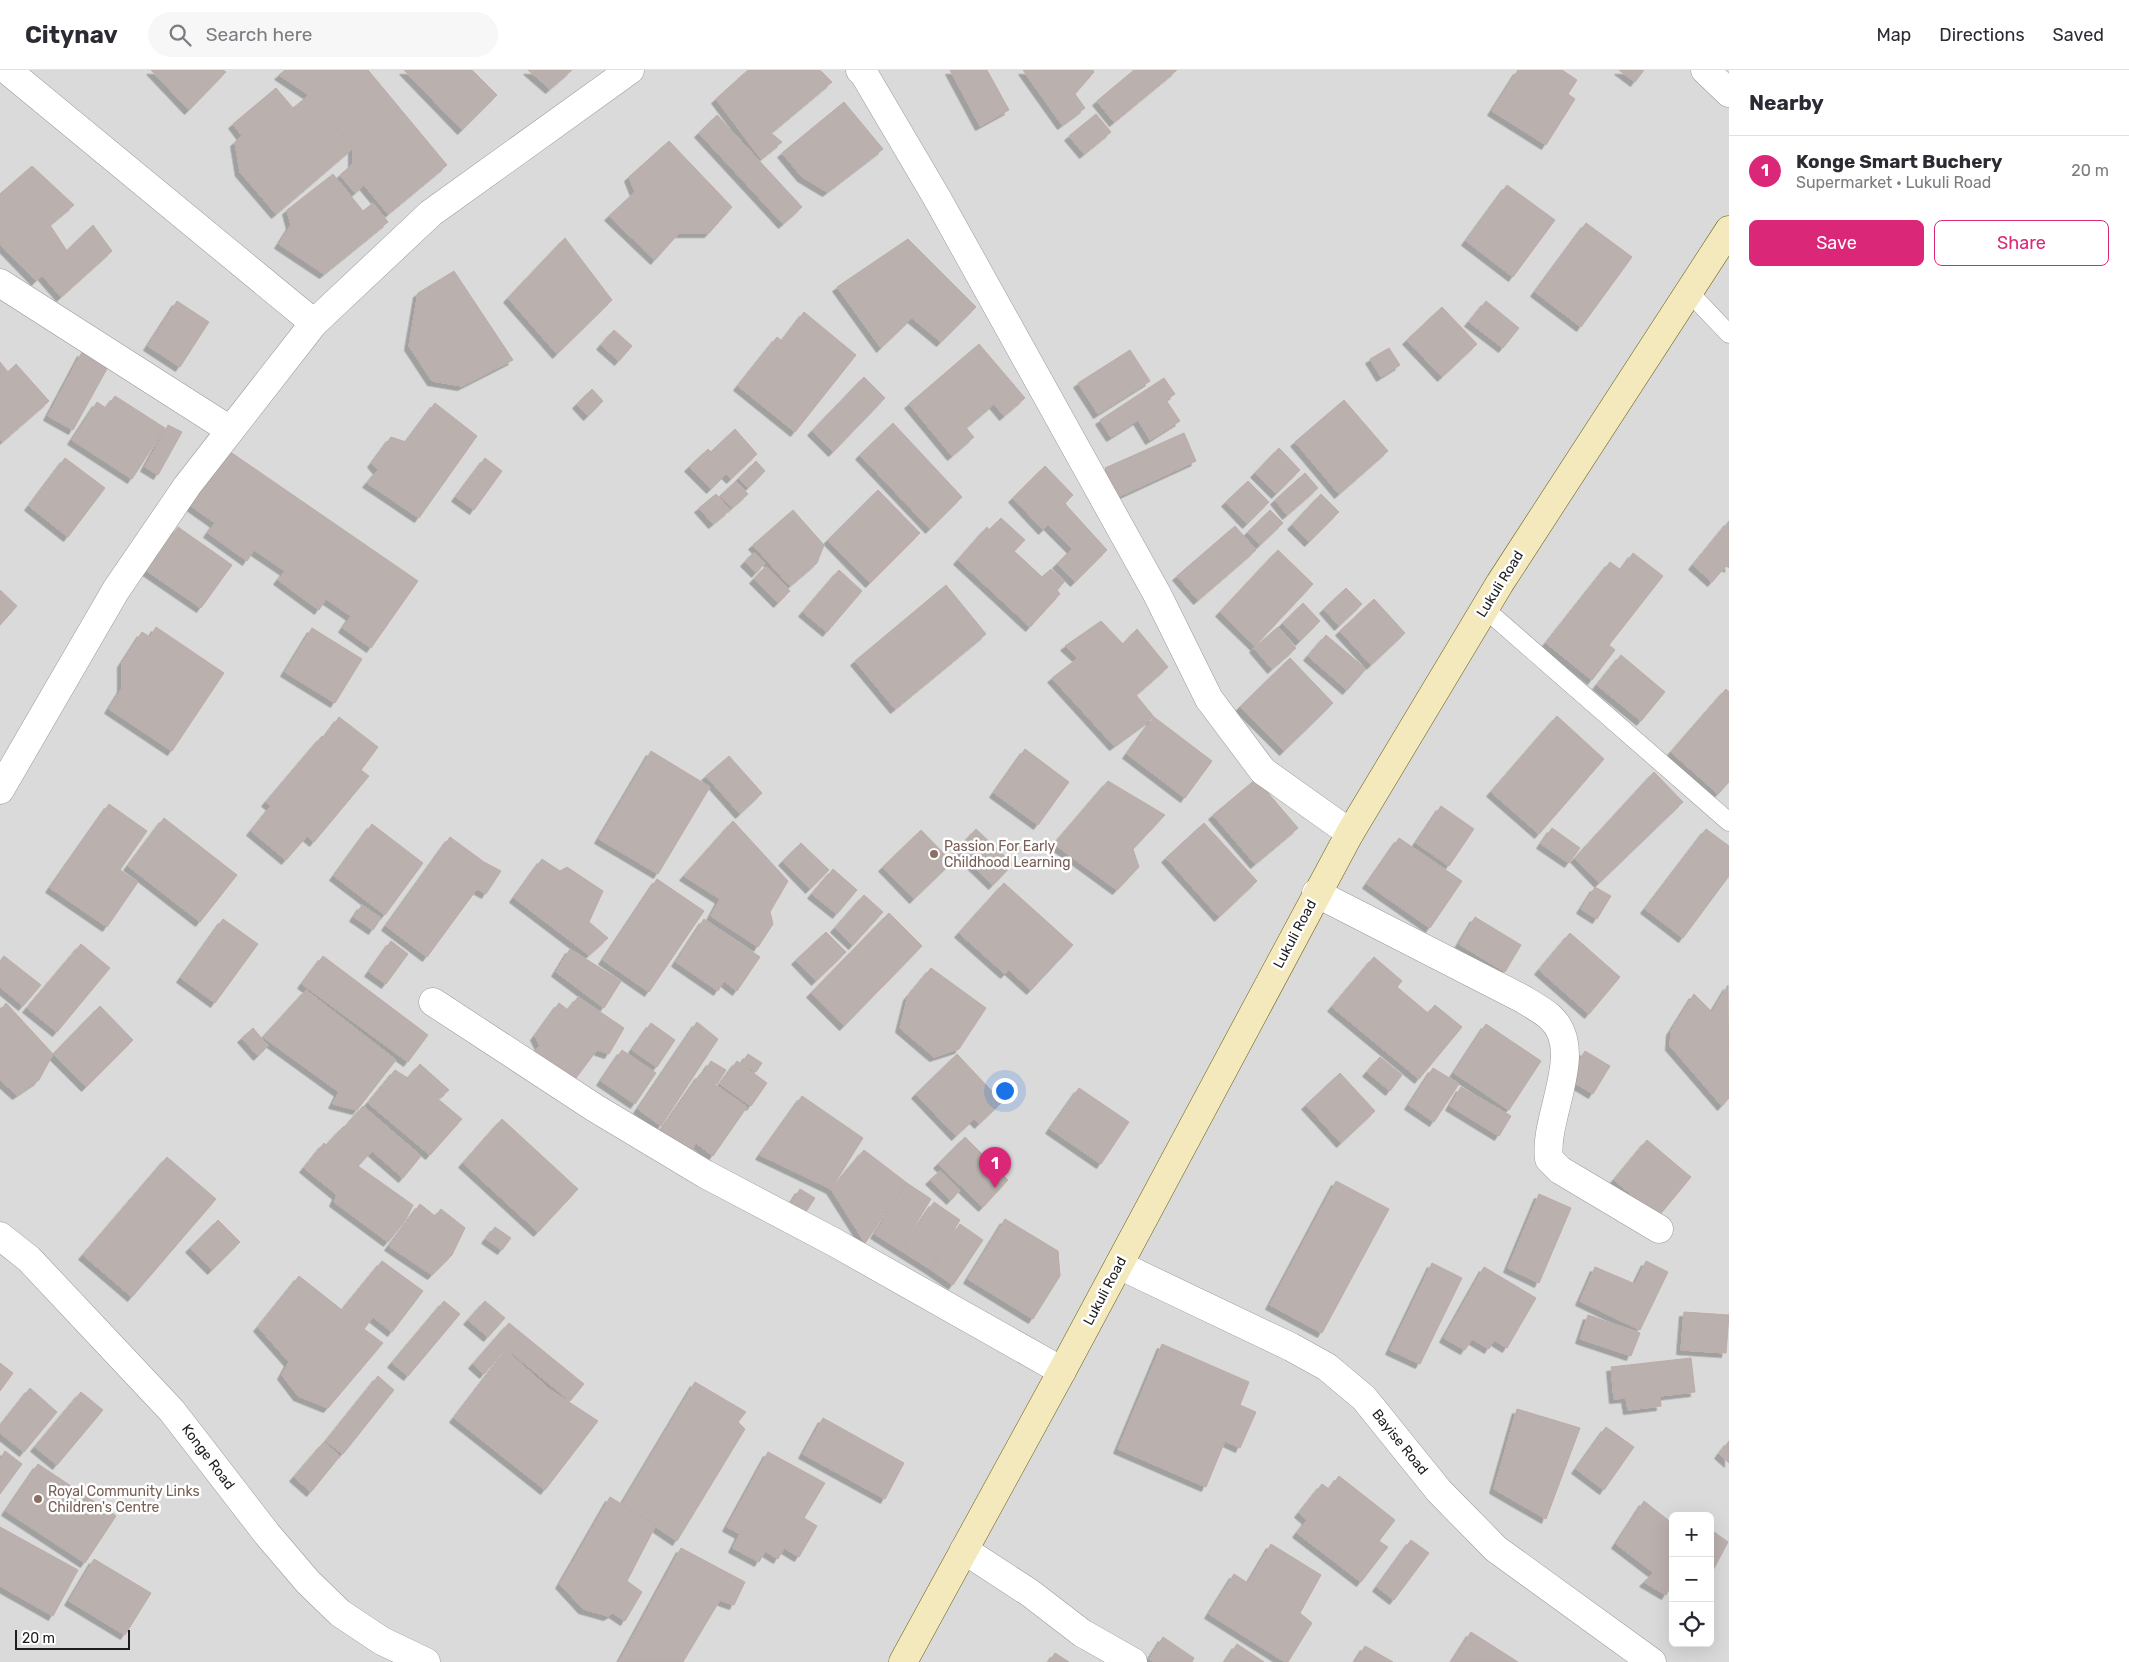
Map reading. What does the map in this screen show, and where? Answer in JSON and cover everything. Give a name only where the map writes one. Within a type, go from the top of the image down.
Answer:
[{"type":"street","points":[[6,70],[314,323]]},
{"type":"street","points":[[0,790],[116,590],[187,486],[314,323],[431,213],[630,70]]},
{"type":"street","points":[[860,70],[937,198],[1157,594],[1209,699],[1263,771],[1350,833]]},
{"type":"street","points":[[1705,70],[1729,93]]},
{"type":"street","name":"Lukuli Road","points":[[903,1662],[1062,1371],[1316,893],[1350,833],[1484,608],[1729,230]]},
{"type":"street","points":[[0,283],[230,430]]},
{"type":"street","points":[[1316,893],[1521,998],[1551,1018],[1563,1036],[1566,1057],[1549,1134],[1549,1159],[1560,1170],[1659,1229]]},
{"type":"street","points":[[433,1002],[595,1108],[705,1174],[832,1241],[1062,1371]]},
{"type":"street","name":"Konge Road","points":[[0,1236],[29,1259],[172,1411],[266,1534],[308,1582],[340,1613],[382,1641],[426,1662]]},
{"type":"street","name":"Bayise Road","points":[[1119,1265],[1291,1347],[1326,1367],[1364,1398],[1445,1498],[1496,1550],[1652,1662]]},
{"type":"street","points":[[964,1550],[1030,1592],[1082,1633],[1133,1662]]},
{"type":"lane","points":[[1689,292],[1729,334]]},
{"type":"lane","points":[[1484,608],[1729,822]]},
{"type":"shaded area","points":[[0,70],[1729,70],[1729,1662],[0,1662]]},
{"type":"building","points":[[151,70],[223,70],[226,72],[189,110]]},
{"type":"building","points":[[285,70],[368,70],[447,165],[388,214],[364,185],[355,193],[340,175],[353,164],[353,148],[309,95],[279,75]]},
{"type":"building","points":[[404,70],[472,70],[497,95],[462,130]]},
{"type":"building","points":[[528,70],[572,70],[550,89]]},
{"type":"building","points":[[748,70],[820,70],[832,82],[771,133],[782,142],[761,159],[716,99]]},
{"type":"building","points":[[950,70],[987,70],[1009,110],[980,126]]},
{"type":"building","points":[[1023,70],[1093,70],[1094,72],[1075,94],[1085,108],[1062,125]]},
{"type":"building","points":[[1134,70],[1177,70],[1114,122],[1097,101]]},
{"type":"building","points":[[1518,70],[1562,70],[1577,80],[1568,94],[1575,99],[1546,145],[1492,111]]},
{"type":"building","points":[[1619,70],[1644,70],[1635,82]]},
{"type":"building","points":[[276,88],[293,108],[309,95],[353,148],[276,214],[240,172],[235,142],[242,136],[233,124]]},
{"type":"building","points":[[844,102],[883,149],[827,192],[802,177],[782,153]]},
{"type":"building","points":[[1096,114],[1111,132],[1084,154],[1069,136]]},
{"type":"building","points":[[717,115],[802,207],[783,224],[699,133]]},
{"type":"building","points":[[669,141],[732,207],[709,233],[679,233],[655,260],[609,216],[635,192],[629,177]]},
{"type":"building","points":[[32,166],[74,205],[50,225],[67,251],[36,281],[0,244],[0,194]]},
{"type":"building","points":[[333,174],[363,211],[373,203],[388,222],[324,274],[279,244],[291,225],[287,210]]},
{"type":"building","points":[[1507,185],[1555,220],[1513,277],[1466,241]]},
{"type":"building","points":[[1586,223],[1632,257],[1581,327],[1535,292]]},
{"type":"building","points":[[93,225],[112,251],[61,297],[42,275]]},
{"type":"building","points":[[565,238],[612,300],[557,354],[508,298]]},
{"type":"building","points":[[908,239],[976,307],[941,342],[912,318],[881,348],[837,287]]},
{"type":"building","points":[[454,271],[513,360],[462,386],[432,381],[409,346],[418,293]]},
{"type":"building","points":[[177,301],[209,322],[180,367],[148,346]]},
{"type":"building","points":[[1486,301],[1519,328],[1503,348],[1469,322]]},
{"type":"building","points":[[1442,307],[1477,344],[1442,377],[1407,340]]},
{"type":"building","points":[[804,312],[856,355],[795,432],[738,386],[777,337],[782,341]]},
{"type":"building","points":[[614,330],[632,346],[619,361],[601,345]]},
{"type":"building","points":[[979,344],[1025,398],[1004,416],[994,404],[966,428],[974,437],[952,456],[909,404]]},
{"type":"building","points":[[1389,348],[1400,365],[1381,377],[1370,359]]},
{"type":"building","points":[[1130,350],[1150,381],[1098,414],[1078,383]]},
{"type":"building","points":[[82,352],[108,367],[73,430],[48,416]]},
{"type":"building","points":[[0,362],[8,372],[16,364],[49,401],[2,442],[0,440]]},
{"type":"building","points":[[864,377],[885,398],[833,452],[812,431]]},
{"type":"building","points":[[1164,378],[1175,394],[1166,400],[1180,421],[1150,440],[1138,420],[1111,437],[1100,420]]},
{"type":"building","points":[[592,389],[603,401],[588,416],[577,404]]},
{"type":"building","points":[[115,396],[165,428],[132,479],[72,440],[97,402],[106,408]]},
{"type":"building","points":[[1344,400],[1388,451],[1339,494],[1295,442]]},
{"type":"building","points":[[435,403],[477,436],[419,518],[367,483],[378,470],[372,463],[391,437],[406,442]]},
{"type":"building","points":[[893,423],[962,497],[930,529],[860,455]]},
{"type":"building","points":[[168,425],[182,432],[158,475],[145,467]]},
{"type":"building","points":[[735,429],[757,454],[731,479],[726,474],[711,489],[689,467],[708,449],[711,452]]},
{"type":"building","points":[[1184,433],[1196,461],[1118,497],[1105,468]]},
{"type":"building","points":[[1279,448],[1300,470],[1276,494],[1255,473]]},
{"type":"building","points":[[229,451],[418,581],[371,648],[343,628],[351,616],[326,599],[319,610],[278,580],[285,571],[254,550],[247,561],[208,533],[215,523],[191,506]]},
{"type":"building","points":[[65,458],[105,488],[68,537],[29,506]]},
{"type":"building","points":[[485,458],[502,471],[474,510],[456,497]]},
{"type":"building","points":[[756,461],[765,471],[748,488],[739,478]]},
{"type":"building","points":[[1045,466],[1073,495],[1065,503],[1067,506],[1107,550],[1075,582],[1057,564],[1072,549],[1048,525],[1043,530],[1013,498]]},
{"type":"building","points":[[1305,473],[1318,488],[1287,515],[1275,500]]},
{"type":"building","points":[[736,481],[748,494],[732,508],[720,496]]},
{"type":"building","points":[[1248,481],[1269,502],[1247,524],[1226,502]]},
{"type":"building","points":[[878,490],[920,533],[870,583],[828,540]]},
{"type":"building","points":[[716,494],[730,510],[713,524],[699,508]]},
{"type":"building","points":[[1321,494],[1339,512],[1309,542],[1292,525]]},
{"type":"building","points":[[793,510],[824,545],[817,563],[790,586],[753,545]]},
{"type":"building","points":[[1270,510],[1283,523],[1260,545],[1248,532]]},
{"type":"building","points":[[1001,518],[1025,540],[1014,551],[1042,577],[1051,569],[1065,581],[1057,590],[1060,594],[1030,627],[958,560],[987,527],[989,530]]},
{"type":"building","points":[[1729,521],[1729,568],[1726,566],[1712,582],[1693,565]]},
{"type":"building","points":[[1235,526],[1256,550],[1198,600],[1177,576]]},
{"type":"building","points":[[178,527],[232,565],[201,608],[147,571]]},
{"type":"building","points":[[1278,550],[1313,584],[1255,646],[1220,612]]},
{"type":"building","points":[[754,552],[765,563],[756,573],[745,562]]},
{"type":"building","points":[[1633,553],[1663,576],[1609,645],[1615,650],[1592,680],[1546,643],[1610,562],[1621,570]]},
{"type":"building","points":[[766,566],[790,591],[778,603],[754,579]]},
{"type":"building","points":[[839,570],[862,591],[827,632],[803,612]]},
{"type":"building","points":[[946,585],[986,634],[895,709],[855,661]]},
{"type":"building","points":[[1346,588],[1362,604],[1339,626],[1324,609]]},
{"type":"building","points":[[0,590],[17,606],[0,625]]},
{"type":"building","points":[[1374,599],[1405,633],[1371,665],[1340,631]]},
{"type":"building","points":[[1303,603],[1320,621],[1300,641],[1283,623]]},
{"type":"building","points":[[1101,621],[1123,644],[1137,629],[1168,667],[1136,695],[1154,717],[1114,746],[1052,678],[1078,658],[1065,646]]},
{"type":"building","points":[[156,627],[224,673],[172,751],[109,709],[122,688],[122,663],[142,632],[150,637]]},
{"type":"building","points":[[1278,627],[1296,648],[1272,669],[1254,648]]},
{"type":"building","points":[[312,628],[362,659],[335,703],[285,672]]},
{"type":"building","points":[[1326,635],[1366,669],[1347,690],[1308,656]]},
{"type":"building","points":[[1621,655],[1665,692],[1641,721],[1597,685]]},
{"type":"building","points":[[1290,658],[1333,703],[1284,751],[1240,707]]},
{"type":"building","points":[[1726,689],[1729,692],[1729,782],[1718,794],[1671,752]]},
{"type":"building","points":[[1557,716],[1604,759],[1539,834],[1491,792]]},
{"type":"building","points":[[339,717],[378,747],[361,770],[369,776],[314,842],[307,836],[286,860],[251,831],[271,806],[266,802],[322,736],[324,738]]},
{"type":"building","points":[[1154,717],[1212,761],[1185,798],[1127,754]]},
{"type":"building","points":[[1025,749],[1069,782],[1038,825],[994,793]]},
{"type":"building","points":[[651,751],[710,787],[658,874],[599,839]]},
{"type":"building","points":[[729,756],[762,793],[740,814],[706,776]]},
{"type":"building","points":[[1654,772],[1683,802],[1599,883],[1575,858]]},
{"type":"building","points":[[1256,779],[1298,828],[1255,864],[1213,815]]},
{"type":"building","points":[[1108,781],[1165,815],[1133,849],[1139,867],[1117,890],[1054,844]]},
{"type":"building","points":[[109,804],[147,831],[120,870],[138,882],[107,927],[50,888]]},
{"type":"building","points":[[1441,806],[1474,829],[1449,866],[1416,843]]},
{"type":"building","points":[[164,818],[237,875],[200,922],[128,866]]},
{"type":"building","points":[[733,821],[788,881],[770,912],[773,924],[758,947],[711,916],[720,899],[684,876]]},
{"type":"building","points":[[1204,823],[1257,881],[1219,917],[1166,858]]},
{"type":"building","points":[[372,824],[423,863],[385,915],[334,876]]},
{"type":"building","points":[[1552,828],[1580,848],[1569,863],[1541,844]]},
{"type":"building","points":[[976,829],[1013,864],[993,885],[957,850]]},
{"type":"building","points":[[1706,829],[1729,846],[1729,876],[1683,938],[1645,909]]},
{"type":"building","points":[[921,830],[952,862],[914,899],[883,867]]},
{"type":"building","points":[[450,837],[484,862],[501,871],[486,894],[477,889],[427,957],[386,926]]},
{"type":"building","points":[[1399,838],[1462,881],[1430,928],[1367,884]]},
{"type":"building","points":[[801,843],[829,870],[810,889],[783,861]]},
{"type":"building","points":[[542,859],[560,871],[567,867],[603,891],[589,922],[608,938],[589,955],[514,898]]},
{"type":"building","points":[[833,869],[857,890],[837,914],[812,894]]},
{"type":"building","points":[[657,879],[704,911],[649,992],[603,960]]},
{"type":"building","points":[[1004,883],[1073,945],[1031,990],[1009,970],[1005,974],[959,933]]},
{"type":"building","points":[[1595,887],[1611,896],[1597,919],[1581,909]]},
{"type":"building","points":[[864,895],[883,912],[853,945],[835,928]]},
{"type":"building","points":[[362,905],[381,918],[373,930],[354,917]]},
{"type":"building","points":[[889,913],[922,946],[844,1026],[811,993]]},
{"type":"building","points":[[1475,917],[1521,945],[1505,972],[1459,944]]},
{"type":"building","points":[[223,919],[258,944],[215,1003],[181,978]]},
{"type":"building","points":[[704,919],[760,957],[737,991],[724,981],[718,991],[676,962]]},
{"type":"building","points":[[826,932],[846,952],[816,981],[796,960]]},
{"type":"building","points":[[1570,933],[1620,977],[1589,1014],[1539,970]]},
{"type":"building","points":[[391,941],[408,954],[386,984],[369,972]]},
{"type":"building","points":[[81,944],[110,968],[57,1032],[27,1008]]},
{"type":"building","points":[[570,949],[621,981],[604,1008],[556,972]]},
{"type":"building","points":[[4,956],[41,985],[23,1006],[0,987],[0,961]]},
{"type":"building","points":[[323,956],[428,1035],[408,1062],[302,984]]},
{"type":"building","points":[[1374,957],[1402,981],[1397,987],[1428,1013],[1435,1005],[1462,1027],[1419,1079],[1332,1007]]},
{"type":"building","points":[[931,968],[986,1008],[959,1049],[934,1057],[900,1028],[908,996]]},
{"type":"building","points":[[1728,985],[1729,1098],[1722,1106],[1670,1046],[1671,1031],[1694,994],[1712,1012]]},
{"type":"building","points":[[306,990],[396,1060],[357,1110],[333,1104],[339,1092],[263,1037]]},
{"type":"building","points":[[578,997],[624,1028],[609,1054],[597,1050],[570,1086],[526,1058],[540,1046],[535,1036],[559,1003],[568,1010]]},
{"type":"building","points":[[6,1003],[53,1054],[39,1080],[17,1095],[0,1080],[0,1011]]},
{"type":"building","points":[[100,1006],[133,1040],[86,1087],[53,1054]]},
{"type":"building","points":[[697,1022],[718,1039],[661,1126],[638,1109]]},
{"type":"building","points":[[651,1023],[675,1040],[657,1067],[632,1050]]},
{"type":"building","points":[[1486,1024],[1541,1061],[1509,1110],[1454,1073]]},
{"type":"building","points":[[253,1028],[268,1046],[258,1056],[242,1038]]},
{"type":"building","points":[[622,1050],[656,1073],[635,1104],[601,1081]]},
{"type":"building","points":[[1585,1051],[1610,1066],[1593,1094],[1568,1079]]},
{"type":"building","points":[[748,1054],[762,1063],[756,1072],[742,1063]]},
{"type":"building","points":[[957,1054],[1002,1102],[979,1124],[974,1119],[956,1136],[916,1094]]},
{"type":"building","points":[[1380,1057],[1402,1075],[1390,1091],[1367,1072]]},
{"type":"building","points":[[711,1061],[726,1070],[717,1084],[702,1075]]},
{"type":"building","points":[[737,1061],[767,1083],[751,1106],[720,1084]]},
{"type":"building","points":[[420,1064],[449,1090],[438,1099],[462,1119],[430,1155],[368,1103],[395,1070],[408,1078]]},
{"type":"building","points":[[1433,1068],[1459,1084],[1434,1122],[1409,1105]]},
{"type":"building","points":[[1340,1073],[1375,1111],[1341,1143],[1306,1105]]},
{"type":"building","points":[[700,1074],[747,1107],[713,1156],[696,1143],[687,1157],[657,1136]]},
{"type":"building","points":[[1461,1087],[1511,1116],[1499,1136],[1450,1106]]},
{"type":"building","points":[[1079,1088],[1129,1122],[1101,1164],[1050,1129]]},
{"type":"building","points":[[802,1096],[863,1138],[831,1189],[760,1155]]},
{"type":"building","points":[[363,1106],[421,1156],[403,1178],[372,1151],[358,1166],[413,1205],[405,1221],[388,1242],[334,1202],[337,1195],[304,1168],[324,1143],[326,1145],[345,1127]]},
{"type":"building","points":[[502,1119],[578,1189],[538,1232],[463,1163]]},
{"type":"building","points":[[965,1137],[1008,1180],[983,1207],[938,1164]]},
{"type":"building","points":[[1647,1140],[1691,1177],[1658,1217],[1614,1180]]},
{"type":"building","points":[[864,1150],[907,1183],[865,1243],[831,1189]]},
{"type":"building","points":[[167,1157],[216,1199],[132,1297],[83,1255]]},
{"type":"building","points":[[940,1171],[960,1190],[951,1200],[930,1180]]},
{"type":"building","points":[[1336,1181],[1389,1209],[1322,1333],[1270,1305]]},
{"type":"building","points":[[907,1183],[931,1199],[900,1250],[875,1234]]},
{"type":"building","points":[[800,1189],[815,1198],[800,1221],[786,1211]]},
{"type":"building","points":[[1539,1194],[1571,1208],[1539,1283],[1508,1268]]},
{"type":"building","points":[[934,1202],[960,1220],[930,1269],[900,1250]]},
{"type":"building","points":[[420,1204],[435,1216],[441,1209],[465,1228],[452,1255],[432,1275],[389,1246]]},
{"type":"building","points":[[1005,1219],[1058,1251],[1060,1276],[1033,1319],[968,1279]]},
{"type":"building","points":[[218,1220],[240,1242],[212,1270],[190,1248]]},
{"type":"building","points":[[960,1224],[983,1240],[953,1285],[930,1269]]},
{"type":"building","points":[[495,1227],[511,1238],[502,1250],[486,1239]]},
{"type":"building","points":[[382,1261],[423,1291],[392,1332],[373,1317],[364,1329],[383,1343],[328,1408],[298,1396],[282,1375],[289,1362],[258,1327],[299,1276],[342,1310]]},
{"type":"building","points":[[1646,1261],[1668,1272],[1640,1330],[1580,1301],[1595,1267],[1635,1284]]},
{"type":"building","points":[[1432,1263],[1462,1278],[1420,1364],[1390,1350]]},
{"type":"building","points":[[1484,1267],[1536,1298],[1507,1348],[1494,1340],[1489,1349],[1472,1339],[1465,1350],[1444,1338]]},
{"type":"building","points":[[444,1301],[460,1314],[408,1376],[392,1363]]},
{"type":"building","points":[[485,1301],[505,1318],[488,1337],[468,1320]]},
{"type":"building","points":[[1684,1312],[1729,1315],[1726,1353],[1681,1350]]},
{"type":"building","points":[[1588,1315],[1640,1333],[1631,1356],[1580,1339]]},
{"type":"building","points":[[509,1323],[584,1384],[570,1401],[506,1348],[484,1374],[473,1364]]},
{"type":"building","points":[[1162,1344],[1249,1382],[1240,1405],[1256,1412],[1240,1448],[1225,1441],[1206,1487],[1118,1449]]},
{"type":"building","points":[[506,1350],[549,1389],[598,1421],[545,1490],[454,1418]]},
{"type":"building","points":[[1691,1358],[1695,1392],[1660,1396],[1661,1406],[1628,1410],[1626,1398],[1614,1399],[1611,1367]]},
{"type":"building","points":[[0,1363],[13,1373],[0,1391]]},
{"type":"building","points":[[378,1376],[394,1390],[343,1454],[326,1441]]},
{"type":"building","points":[[695,1382],[746,1412],[738,1422],[745,1429],[677,1541],[622,1504]]},
{"type":"building","points":[[30,1388],[57,1412],[24,1452],[0,1433],[0,1426]]},
{"type":"building","points":[[81,1392],[103,1410],[57,1465],[35,1447]]},
{"type":"building","points":[[1517,1409],[1580,1428],[1546,1519],[1494,1489]]},
{"type":"building","points":[[823,1418],[904,1463],[885,1499],[803,1454]]},
{"type":"building","points":[[1606,1427],[1634,1447],[1604,1490],[1576,1469]]},
{"type":"building","points":[[1729,1441],[1729,1463],[1719,1454]]},
{"type":"building","points":[[324,1442],[340,1456],[311,1492],[294,1477]]},
{"type":"building","points":[[5,1451],[22,1464],[0,1494],[0,1459]]},
{"type":"building","points":[[768,1452],[825,1483],[804,1518],[817,1526],[799,1557],[784,1548],[778,1559],[765,1551],[759,1562],[733,1548],[740,1534],[727,1527]]},
{"type":"building","points":[[38,1464],[116,1516],[85,1563],[6,1511]]},
{"type":"building","points":[[1339,1476],[1395,1520],[1379,1541],[1388,1547],[1361,1582],[1297,1533],[1307,1520],[1299,1513],[1322,1484],[1329,1489]]},
{"type":"building","points":[[610,1497],[656,1525],[627,1581],[642,1592],[625,1621],[613,1613],[608,1616],[583,1609],[560,1584]]},
{"type":"building","points":[[1644,1501],[1669,1521],[1669,1590],[1666,1595],[1644,1582],[1654,1573],[1616,1544]]},
{"type":"building","points":[[0,1527],[78,1570],[53,1616],[0,1586]]},
{"type":"building","points":[[1714,1532],[1728,1542],[1714,1568]]},
{"type":"building","points":[[1411,1540],[1429,1553],[1394,1600],[1377,1587]]},
{"type":"building","points":[[1271,1544],[1321,1575],[1300,1613],[1312,1623],[1288,1662],[1285,1662],[1209,1614],[1234,1574],[1248,1583]]},
{"type":"building","points":[[681,1548],[745,1582],[734,1605],[720,1600],[683,1662],[619,1662]]},
{"type":"building","points":[[94,1559],[151,1593],[125,1635],[69,1601]]},
{"type":"building","points":[[1471,1632],[1518,1662],[1452,1662]]},
{"type":"building","points":[[1163,1637],[1194,1658],[1192,1662],[1154,1662],[1149,1659]]},
{"type":"building","points":[[1237,1644],[1264,1662],[1225,1662]]},
{"type":"building","points":[[1365,1646],[1393,1662],[1355,1662]]},
{"type":"building","points":[[1055,1653],[1069,1662],[1049,1662]]},
{"type":"place","name":"Passion For Early Childhood Learning","points":[[934,854]]},
{"type":"place","name":"Konge Smart Buchery","points":[[995,1188]]},
{"type":"place","name":"Royal Community Links Children's Centre","points":[[38,1499]]}]
